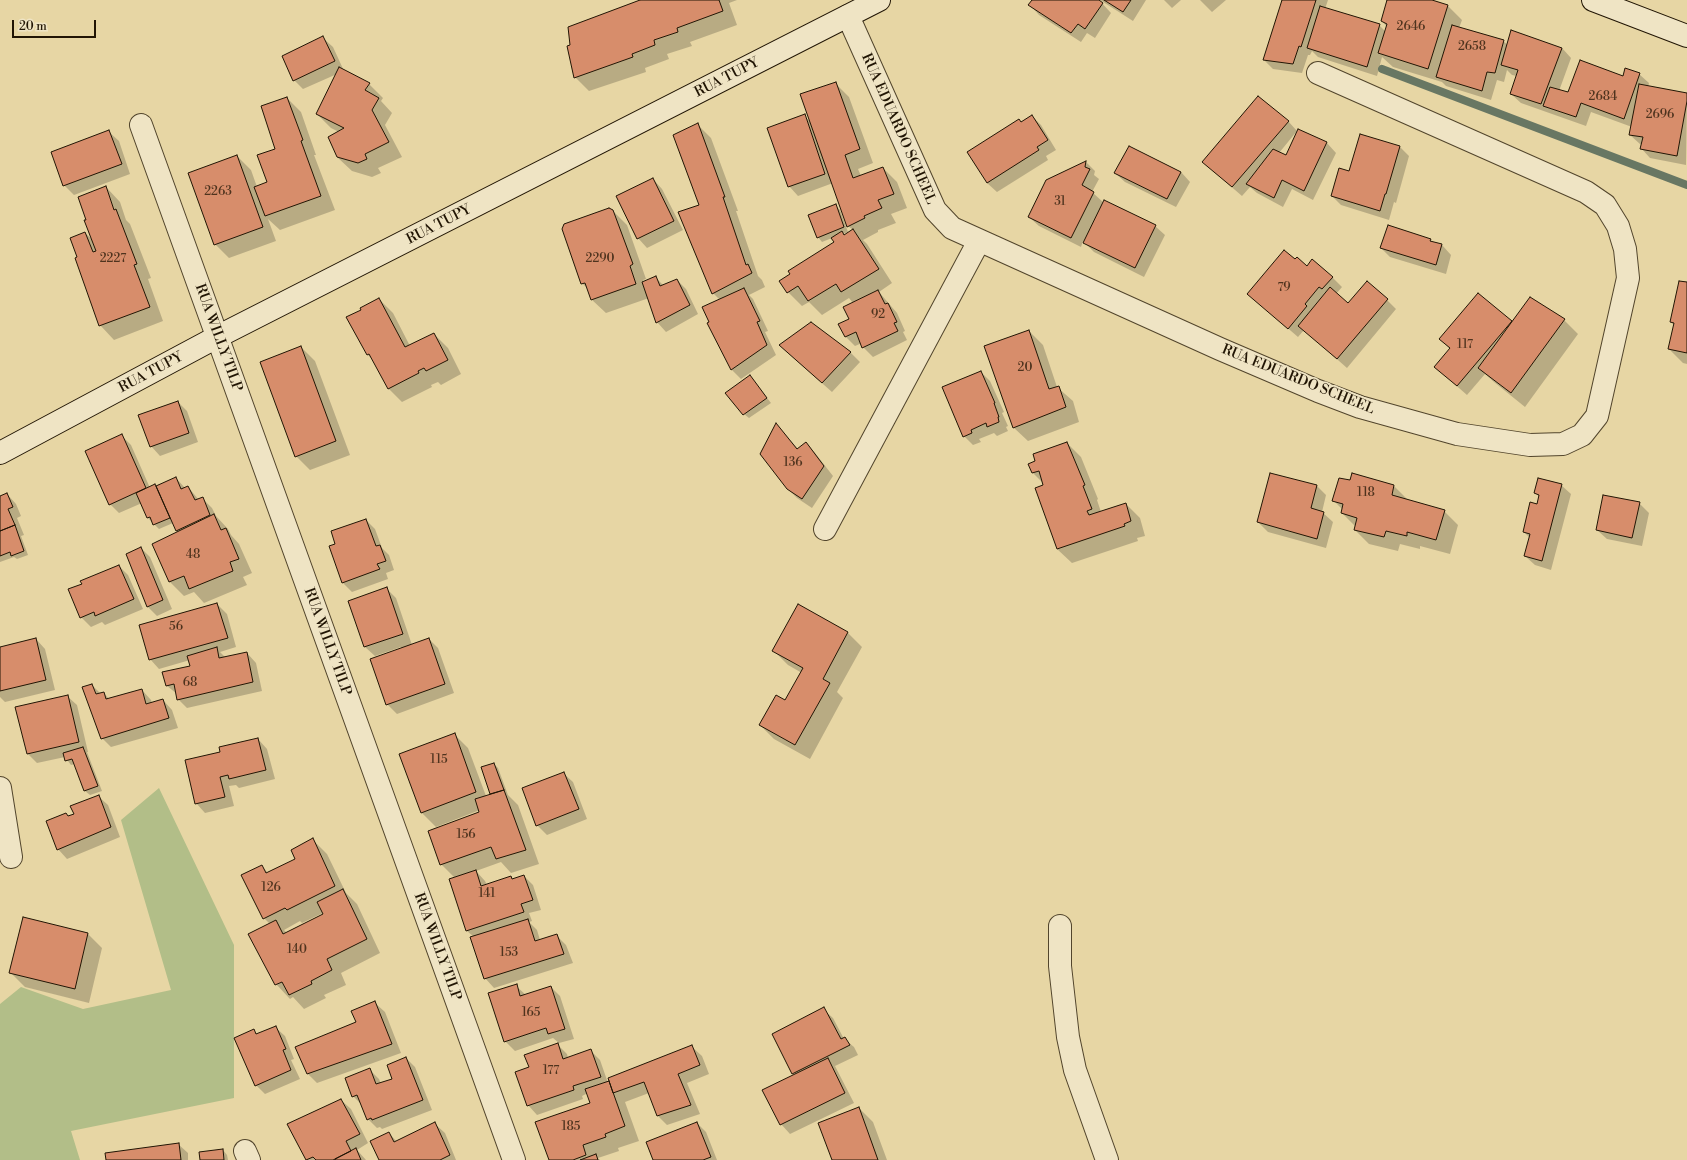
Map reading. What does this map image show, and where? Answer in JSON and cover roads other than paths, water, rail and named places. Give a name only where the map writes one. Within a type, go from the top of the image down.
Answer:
[{"type":"street","name":"RUA TUPY","points":[[0,453],[217,338],[879,0]]},
{"type":"street","points":[[1593,0],[1687,36]]},
{"type":"street","name":"RUA EDUARDO SCHEEL","points":[[848,16],[935,210],[952,228],[1220,349],[1318,391],[1360,407],[1457,434],[1530,445],[1563,444],[1582,435],[1597,416],[1628,278],[1625,249],[1618,226],[1605,205],[1586,192],[1318,73]]},
{"type":"street","name":"RUA WILLY TILP","points":[[141,125],[514,1160]]},
{"type":"street","points":[[825,529],[979,241]]},
{"type":"street","points":[[0,788],[11,857]]},
{"type":"street","points":[[1060,926],[1060,966],[1068,1037],[1075,1070],[1107,1160]]},
{"type":"waterway","points":[[1382,69],[1687,185]]}]
